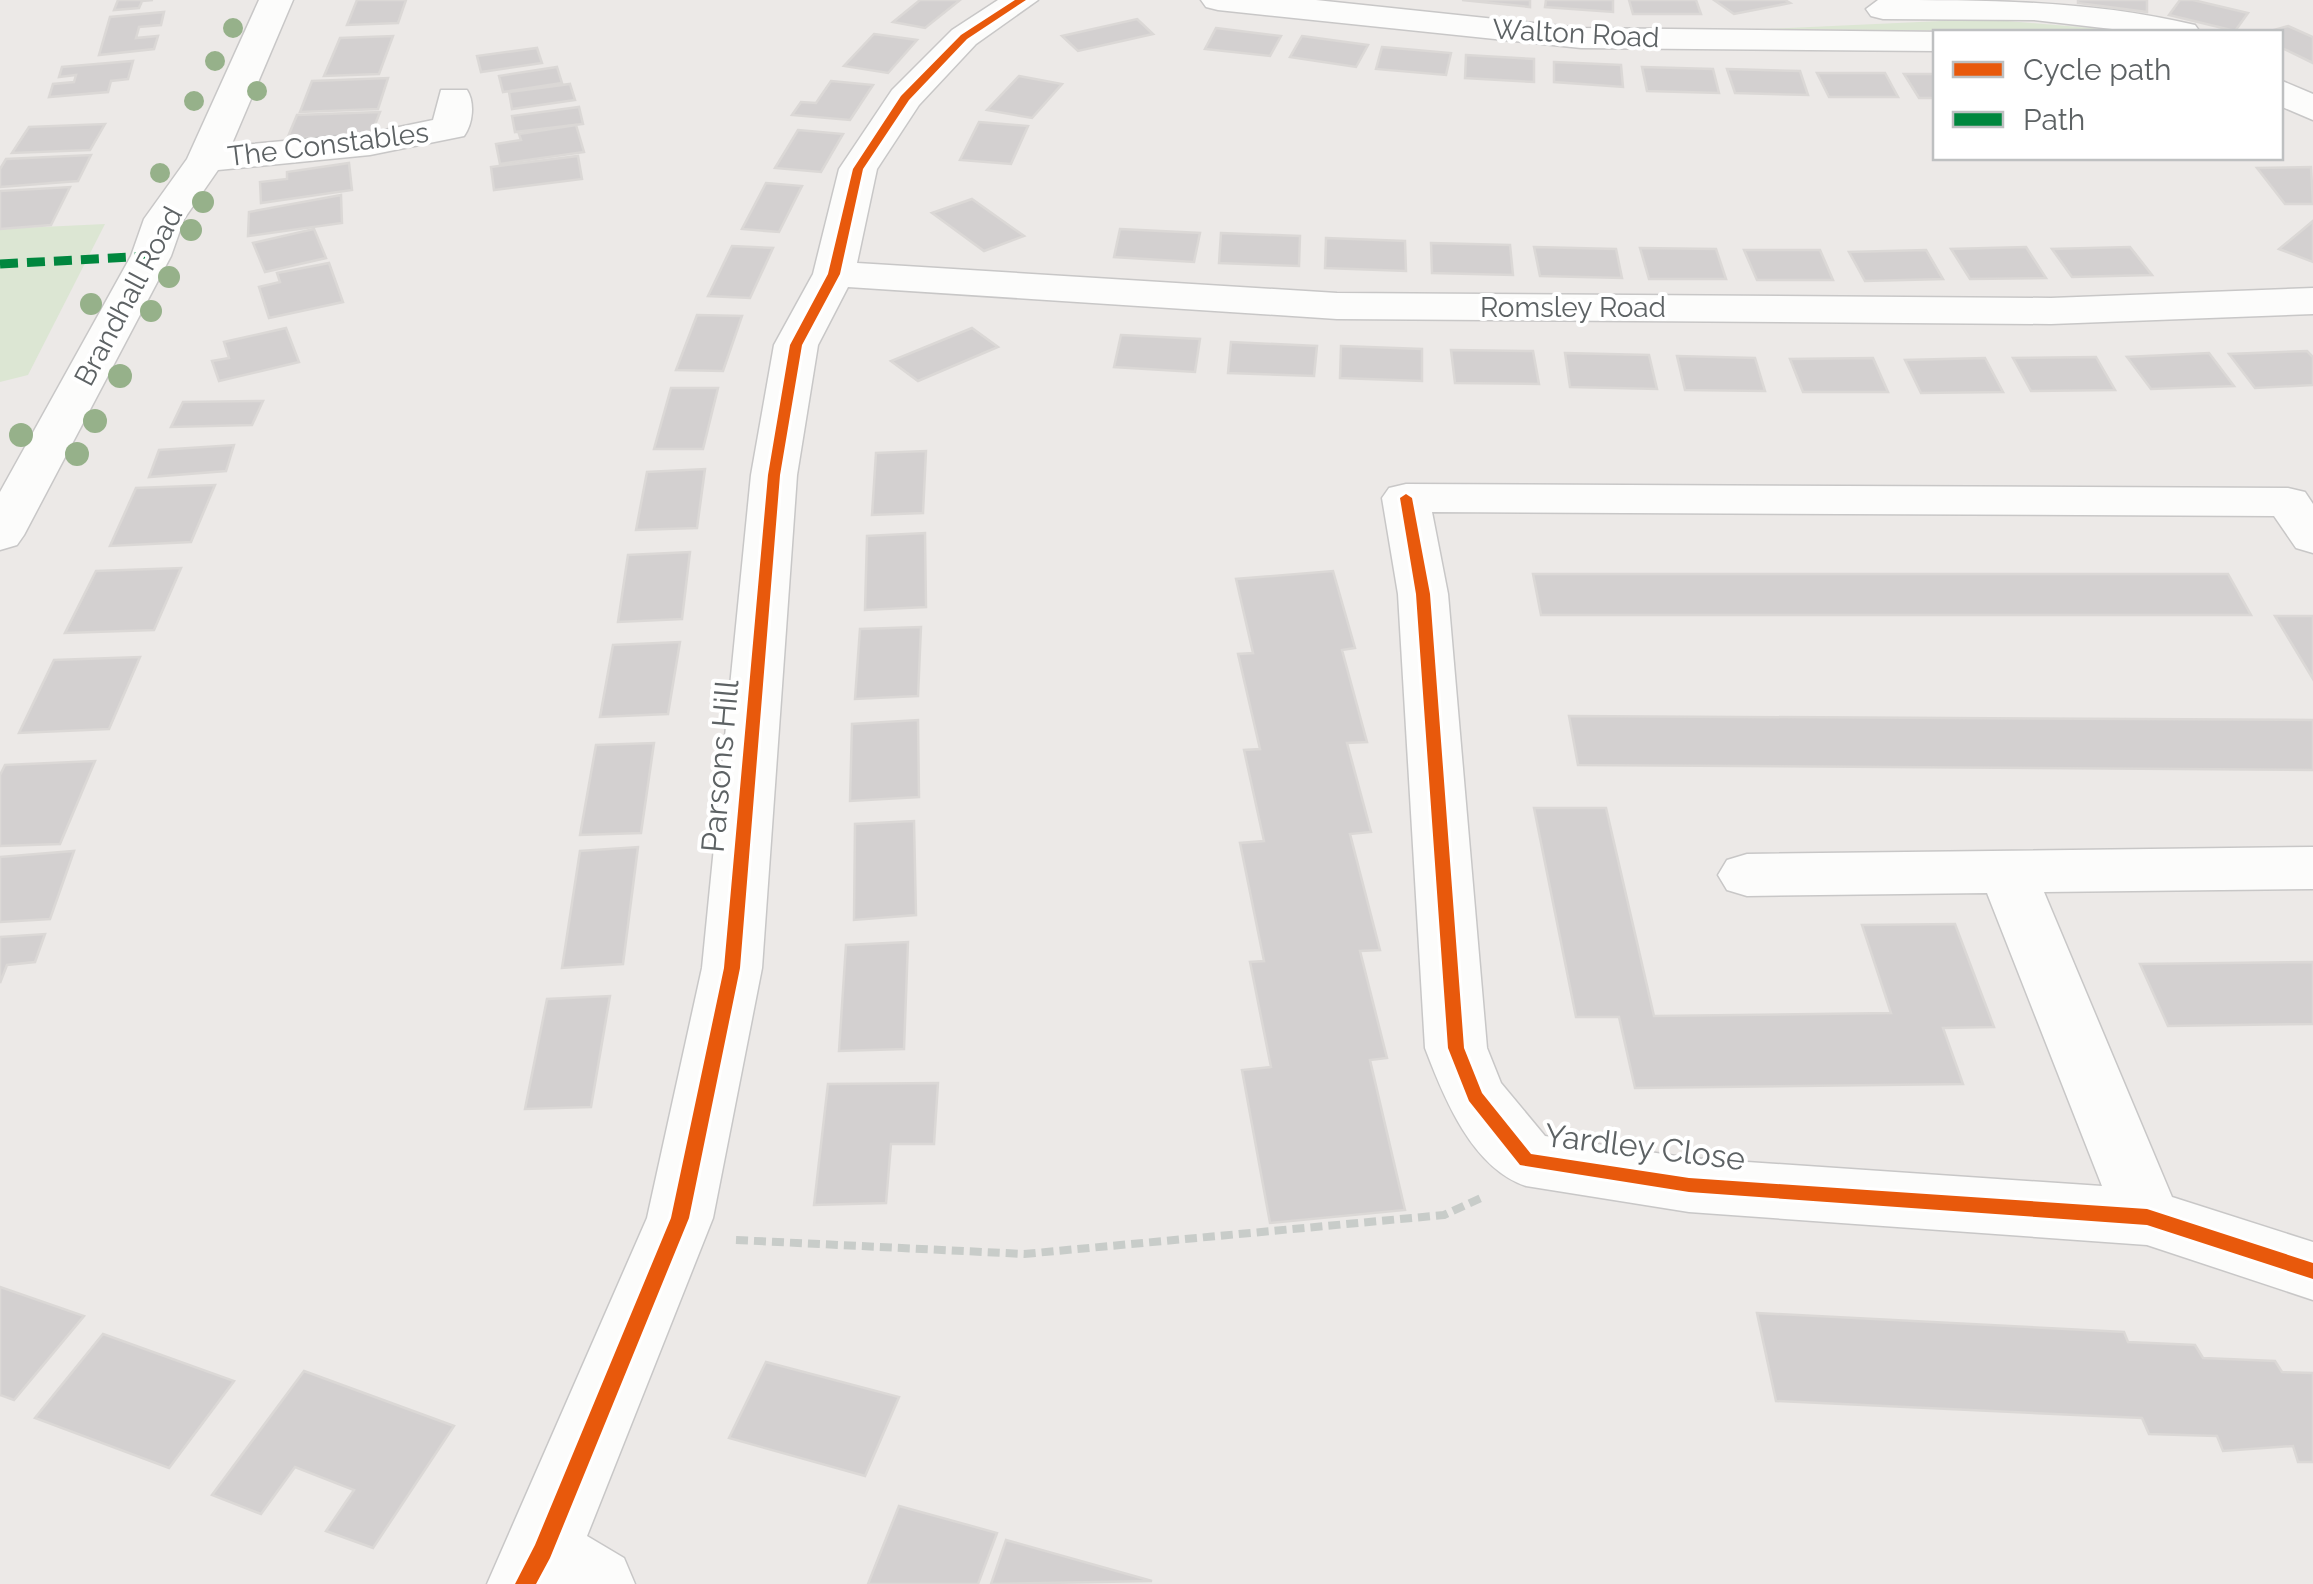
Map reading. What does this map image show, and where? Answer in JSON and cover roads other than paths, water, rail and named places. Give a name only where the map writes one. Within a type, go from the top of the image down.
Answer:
[{"type":"street","name":"Brandhall Road","points":[[0,535],[151,256],[164,220],[206,160],[276,0]]},
{"type":"street","name":"Parsons Hill","points":[[555,1573],[670,1237],[680,1218],[732,968],[774,475],[796,345],[834,274],[858,170],[904,98],[964,37],[1021,0]]},
{"type":"street","name":"Walton Road","points":[[1218,0],[1581,38],[1933,40]]},
{"type":"street","points":[[1709,39],[1833,13],[1938,8],[2090,16],[2171,30]]},
{"type":"street","name":"The Constables","points":[[206,160],[370,144],[451,128]]},
{"type":"street","name":"Romsley Road","points":[[834,274],[1338,306],[2050,311],[2313,301]]},
{"type":"street","name":"Yardley Close","points":[[2313,538],[2288,502],[1406,498],[1423,594],[1456,1048],[1476,1096],[1526,1160],[1689,1185],[2148,1217],[2313,1270]]},
{"type":"street","points":[[1747,876],[2313,868]]},
{"type":"street","points":[[2008,873],[2148,1217]]}]
